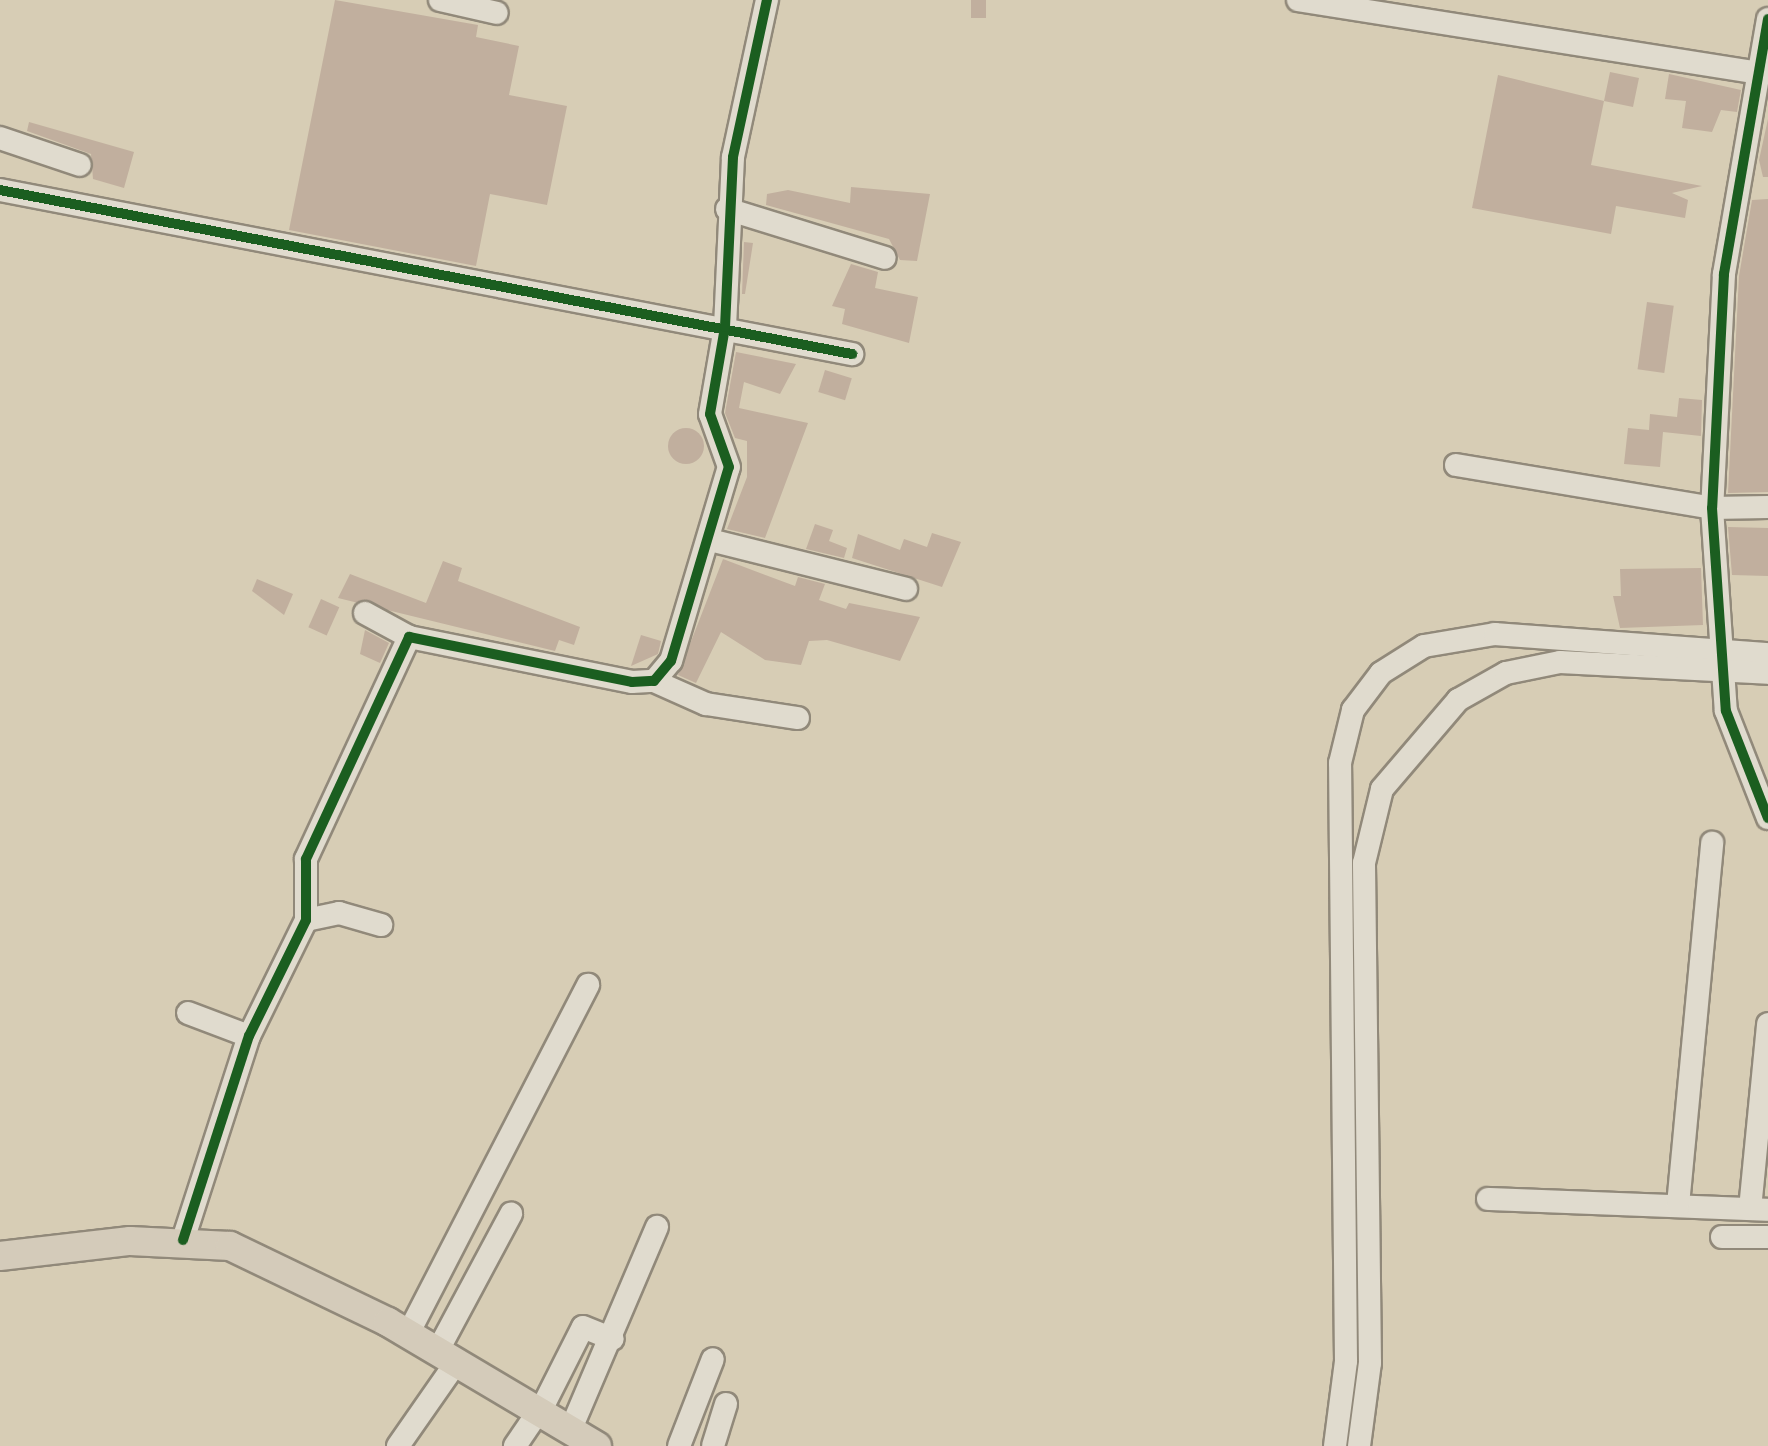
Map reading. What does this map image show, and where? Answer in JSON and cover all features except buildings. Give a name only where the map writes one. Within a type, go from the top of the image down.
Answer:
[{"type":"main road","points":[[0,1256],[183,1240],[271,1261],[408,1334],[587,1441]]},
{"type":"street","points":[[440,0],[497,13]]},
{"type":"street","points":[[654,682],[670,661],[710,540],[729,467],[710,414],[725,327],[728,209],[767,0]]},
{"type":"street","points":[[1298,0],[1757,73]]},
{"type":"street","points":[[1768,19],[1724,274],[1712,508],[1720,660],[1732,737],[1768,818]]},
{"type":"street","points":[[0,138],[80,165]]},
{"type":"street","points":[[0,190],[852,354]]},
{"type":"street","points":[[728,209],[885,258]]},
{"type":"street","points":[[1456,464],[1712,508],[1768,508]]},
{"type":"street","points":[[710,540],[906,589]]},
{"type":"street","points":[[365,613],[410,637],[654,682],[706,704],[798,718]]},
{"type":"street","points":[[1557,632],[1560,662]]},
{"type":"street","points":[[1335,1446],[1346,1361],[1340,762],[1353,710],[1380,672],[1424,646],[1557,632],[1720,660],[1768,673]]},
{"type":"street","points":[[183,1240],[248,1036],[306,920],[306,859],[410,637]]},
{"type":"street","points":[[1359,1446],[1370,1362],[1364,863],[1372,830],[1401,760],[1458,700],[1506,674],[1560,662],[1720,660],[1768,654]]},
{"type":"street","points":[[1341,829],[1372,830]]},
{"type":"street","points":[[1678,1205],[1712,842]]},
{"type":"street","points":[[306,920],[338,913],[381,925]]},
{"type":"street","points":[[408,1334],[588,985]]},
{"type":"street","points":[[188,1013],[248,1036]]},
{"type":"street","points":[[1488,1198],[1759,1210],[1768,1024]]},
{"type":"street","points":[[398,1446],[446,1357],[511,1214]]},
{"type":"street","points":[[587,1441],[613,1339],[657,1227]]},
{"type":"street","points":[[1722,1237],[1768,1238]]},
{"type":"street","points":[[515,1446],[539,1412],[583,1327],[613,1339]]},
{"type":"street","points":[[679,1446],[713,1359]]},
{"type":"street","points":[[712,1446],[726,1404]]},
{"type":"cycle path","points":[[183,1240],[249,1036],[306,920],[306,859],[409,637],[632,682],[654,681],[671,661],[729,467],[710,414],[725,327],[733,157],[767,0]]},
{"type":"cycle path","points":[[1768,19],[1724,274],[1712,508],[1726,711],[1768,818]]},
{"type":"cycle path","points":[[0,190],[852,354]]}]
